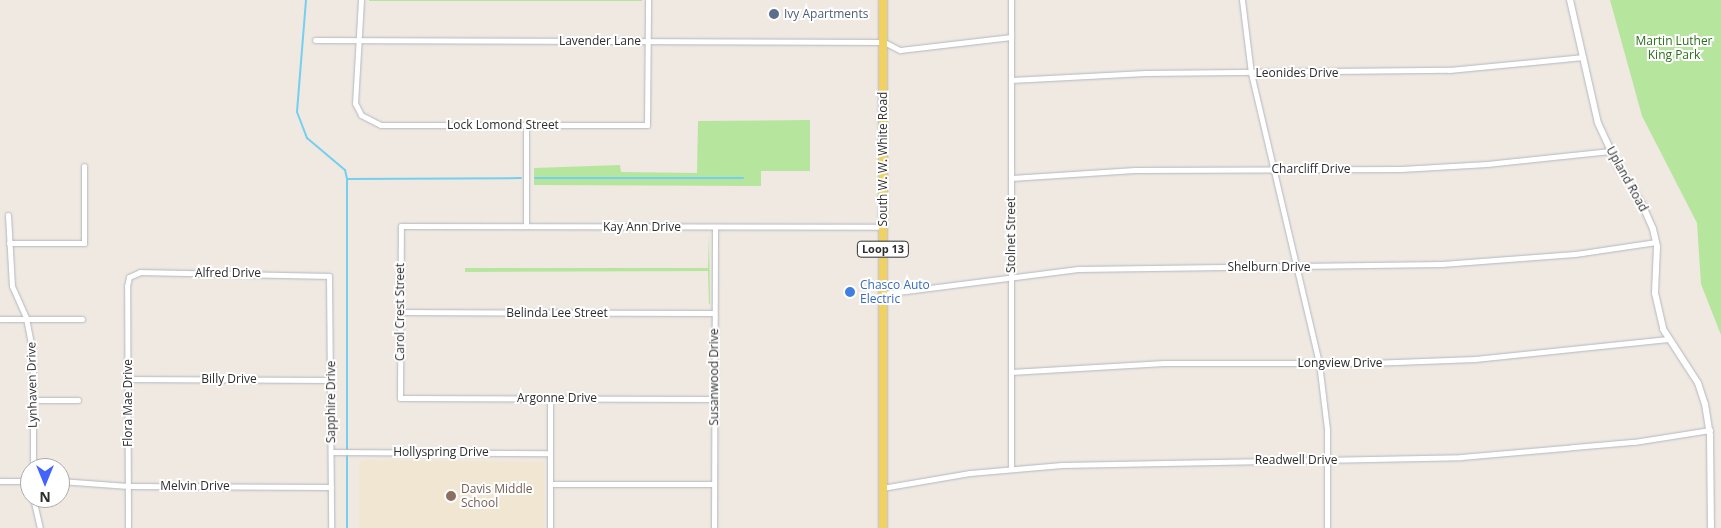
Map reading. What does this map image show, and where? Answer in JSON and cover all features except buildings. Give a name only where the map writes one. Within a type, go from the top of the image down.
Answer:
[{"type":"main road","name":"South W. W. White Road","points":[[883,528],[884,0]]},
{"type":"street","points":[[359,40],[361,0]]},
{"type":"street","points":[[648,0],[648,41]]},
{"type":"street","name":"Stolnet Street","points":[[1011,0],[1011,469]]},
{"type":"street","points":[[1242,0],[1251,73],[1273,170],[1298,266],[1319,363],[1327,460],[1327,528]]},
{"type":"street","name":"Upland Road","points":[[1570,0],[1594,111],[1610,151],[1642,204],[1656,242],[1655,292],[1668,339],[1698,383],[1710,430],[1711,528]]},
{"type":"street","points":[[884,42],[900,50],[1011,37]]},
{"type":"street","name":"Lavender Lane","points":[[315,40],[884,42]]},
{"type":"street","name":"Lock Lomond Street","points":[[359,40],[354,92],[356,110],[361,115],[381,125],[647,125],[648,41]]},
{"type":"street","name":"Leonides Drive","points":[[1011,80],[1080,75],[1449,70],[1583,57]]},
{"type":"street","points":[[526,125],[526,226]]},
{"type":"street","name":"Charcliff Drive","points":[[1011,178],[1092,172],[1273,170],[1487,164],[1610,151]]},
{"type":"street","points":[[9,243],[84,243],[84,166]]},
{"type":"street","name":"Lynhaven Drive","points":[[8,215],[12,286],[26,318],[34,354],[33,458]]},
{"type":"street","name":"Kay Ann Drive","points":[[401,226],[883,227]]},
{"type":"street","name":"Carol Crest Street","points":[[400,398],[401,226]]},
{"type":"street","name":"Susanwood Drive","points":[[714,528],[715,227]]},
{"type":"street","name":"Shelburn Drive","points":[[883,294],[1011,276],[1118,268],[1298,266],[1506,260],[1656,242]]},
{"type":"street","name":"Alfred Drive","points":[[129,277],[140,272],[329,276]]},
{"type":"street","name":"Sapphire Drive","points":[[329,276],[331,528]]},
{"type":"street","name":"Flora Mae Drive","points":[[128,528],[129,277]]},
{"type":"street","name":"Belinda Lee Street","points":[[400,312],[714,313]]},
{"type":"street","points":[[0,318],[82,319]]},
{"type":"street","name":"Longview Drive","points":[[1011,372],[1164,363],[1319,363],[1508,357],[1668,339]]},
{"type":"street","name":"Billy Drive","points":[[128,379],[331,380]]},
{"type":"street","name":"Argonne Drive","points":[[400,398],[714,399]]},
{"type":"street","points":[[550,398],[550,528]]},
{"type":"street","points":[[33,400],[78,400]]},
{"type":"street","name":"Readwell Drive","points":[[882,488],[1011,469],[1108,462],[1327,460],[1461,456],[1549,450],[1710,430]]},
{"type":"street","name":"Hollyspring Drive","points":[[331,452],[550,452]]},
{"type":"street","points":[[0,481],[20,481]]},
{"type":"street","name":"Melvin Drive","points":[[70,482],[128,486],[331,488]]},
{"type":"street","points":[[550,484],[714,484]]},
{"type":"street","points":[[35,508],[40,528]]},
{"type":"shaded area","name":"Davis Middle School","points":[[363,460],[544,462],[544,528],[359,528],[359,463]]},
{"type":"green space","points":[[642,0],[642,1],[369,1]]},
{"type":"green space","name":"Martin Luther King Park","points":[[1610,0],[1721,0],[1721,335],[1701,284],[1697,223],[1642,116]]},
{"type":"green space","points":[[810,120],[810,171],[761,171],[761,186],[534,185],[534,168],[620,165],[621,172],[697,173],[698,121]]},
{"type":"green space","points":[[709,234],[709,305],[708,271],[465,272],[465,268],[708,268]]},
{"type":"waterway","points":[[306,0],[297,112],[307,138],[345,170],[347,179],[347,528]]},
{"type":"waterway","points":[[347,179],[521,178]]},
{"type":"waterway","points":[[535,178],[743,178]]},
{"type":"place","name":"Ivy Apartments","points":[[774,14]]},
{"type":"place","name":"Chasco Auto Electric","points":[[850,292]]},
{"type":"place","name":"Davis Middle School","points":[[451,496]]}]
